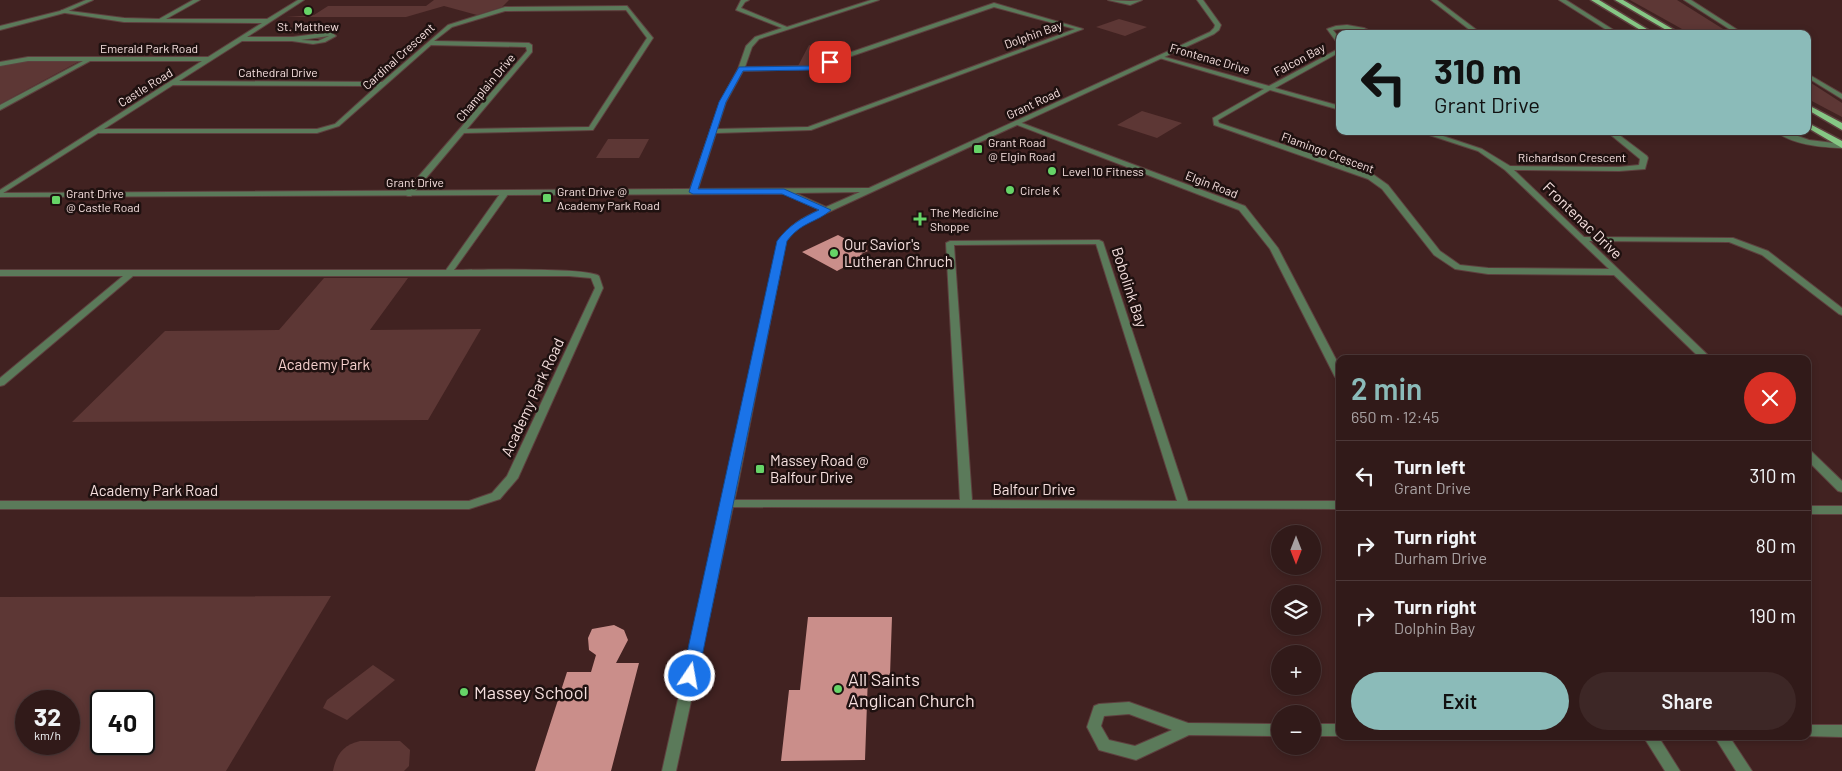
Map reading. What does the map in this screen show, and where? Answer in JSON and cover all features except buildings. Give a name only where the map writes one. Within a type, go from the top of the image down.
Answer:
[{"type":"main road","points":[[1594,0],[1645,30]]},
{"type":"main road","points":[[1618,0],[1671,30]]},
{"type":"main road","points":[[1811,110],[1842,127]]},
{"type":"main road","points":[[1811,127],[1842,146]]},
{"type":"street","points":[[0,28],[62,12],[90,0]]},
{"type":"street","points":[[159,21],[198,0]]},
{"type":"street","name":"Castle Road","points":[[0,194],[301,0]]},
{"type":"street","points":[[746,0],[743,1],[738,9],[786,28]]},
{"type":"street","points":[[693,192],[723,102],[741,69],[749,46],[757,38],[876,0]]},
{"type":"street","points":[[1110,0],[1130,3],[1139,0]]},
{"type":"street","name":"Grant Road","points":[[669,771],[728,504],[782,241],[790,231],[802,222],[826,210],[1204,37],[1217,29],[1218,25],[1200,0]]},
{"type":"street","points":[[1434,0],[1474,30]]},
{"type":"street","points":[[1562,0],[1611,30]]},
{"type":"street","points":[[1687,0],[1735,30]]},
{"type":"street","name":"Dolphin Bay","points":[[713,131],[809,129],[1080,29],[994,5],[812,68],[741,69]]},
{"type":"street","name":"Cardinal Crescent","points":[[98,131],[316,131],[337,125],[450,26],[498,11],[513,9],[627,8],[650,38],[591,129],[462,131]]},
{"type":"street","points":[[62,12],[124,20],[270,21]]},
{"type":"street","points":[[1336,37],[1330,29],[1337,26],[1366,30]]},
{"type":"street","points":[[242,39],[293,39],[321,34],[331,34],[333,36],[328,40],[310,43],[293,39]]},
{"type":"street","name":"Champlain Drive","points":[[408,194],[530,51],[529,46],[430,43]]},
{"type":"street","name":"Falcon Bay","points":[[1269,88],[1336,52]]},
{"type":"street","name":"Frontenac Drive","points":[[1160,57],[1336,107]]},
{"type":"street","name":"Emerald Park Road","points":[[0,64],[28,60],[209,59]]},
{"type":"street","name":"Emerald Park Road","points":[[0,108],[89,60]]},
{"type":"street","points":[[1811,78],[1842,97]]},
{"type":"street","name":"Cathedral Drive","points":[[173,83],[384,84]]},
{"type":"street","name":"Flamingo Crescent","points":[[1269,88],[1215,119],[1216,124],[1371,177],[1385,187],[1437,253],[1458,267],[1488,271],[1615,272]]},
{"type":"street","name":"Elgin Road","points":[[1017,123],[1242,208],[1274,248],[1336,367]]},
{"type":"street","name":"Frontenac Drive","points":[[1442,135],[1480,150],[1508,168],[1703,355]]},
{"type":"street","name":"Richardson Crescent","points":[[1508,168],[1619,169],[1642,167],[1644,158],[1614,135]]},
{"type":"street","points":[[1788,135],[1823,146],[1842,146]]},
{"type":"street","points":[[784,191],[838,192],[877,188]]},
{"type":"street","name":"Grant Drive","points":[[0,194],[408,194],[784,191],[826,210]]},
{"type":"street","points":[[448,273],[505,193]]},
{"type":"street","points":[[1582,238],[1730,240],[1765,252],[1842,312]]},
{"type":"street","name":"Bobolink Bay","points":[[966,504],[950,243],[1099,242],[1184,505]]},
{"type":"street","name":"Academy Park Road","points":[[0,273],[569,273],[595,276],[599,288],[512,478],[496,496],[469,506],[0,505]]},
{"type":"street","points":[[0,383],[131,273]]},
{"type":"street","points":[[1811,458],[1842,488]]},
{"type":"street","name":"Balfour Drive","points":[[728,504],[1336,505]]},
{"type":"street","points":[[1811,510],[1842,510]]},
{"type":"street","points":[[1188,729],[1136,753],[1104,745],[1094,728],[1100,710],[1129,708],[1188,729],[1271,730]]},
{"type":"street","points":[[1321,730],[1336,730]]},
{"type":"street","points":[[1811,731],[1842,731]]},
{"type":"street","points":[[1653,740],[1673,771]]},
{"type":"street","points":[[1724,740],[1745,771]]},
{"type":"green space","points":[[434,0],[509,0],[502,7],[477,15],[444,6],[406,17],[286,17],[314,15],[328,6],[426,6]]},
{"type":"green space","points":[[1630,0],[1677,0],[1725,30],[1684,30]]},
{"type":"green space","points":[[1119,19],[1147,27],[1125,36],[1096,27]]},
{"type":"green space","points":[[809,45],[841,55],[810,66],[798,66]]},
{"type":"green space","points":[[16,62],[78,62],[0,104],[0,66]]},
{"type":"green space","points":[[1811,83],[1842,103],[1842,117],[1811,101]]},
{"type":"green space","points":[[1142,111],[1182,123],[1157,138],[1117,125]]},
{"type":"green space","points":[[608,139],[649,139],[639,158],[596,158]]},
{"type":"green space","name":"Academy Park","points":[[324,278],[408,278],[370,330],[481,329],[428,420],[72,422],[165,331],[279,330]]},
{"type":"green space","points":[[331,596],[226,771],[0,771],[0,597]]},
{"type":"green space","points":[[373,665],[395,680],[347,720],[323,708],[327,700]]},
{"type":"green space","points":[[360,741],[400,741],[410,750],[409,766],[404,771],[333,771],[336,760],[341,752],[349,745]]},
{"type":"place","name":"St. Matthew","points":[[308,11]]},
{"type":"place","name":"Grant Road @ Elgin Road","points":[[978,149]]},
{"type":"place","name":"Level 10 Fitness","points":[[1052,171]]},
{"type":"place","name":"Circle K","points":[[1010,190]]},
{"type":"place","name":"Grant Drive @ Academy Park Road","points":[[547,198]]},
{"type":"place","name":"Grant Drive @ Castle Road","points":[[56,200]]},
{"type":"place","name":"The Medicine Shoppe","points":[[920,219]]},
{"type":"place","name":"Our Savior's Lutheran Chruch","points":[[834,253]]},
{"type":"place","name":"Massey Road @ Balfour Drive","points":[[760,469]]},
{"type":"place","name":"All Saints Anglican Church","points":[[838,689]]},
{"type":"place","name":"Massey School","points":[[464,692]]},
{"type":"route","points":[[690,676],[782,241],[790,231],[802,222],[826,210],[784,191],[693,192],[723,102],[741,69],[812,68],[830,62]]}]
